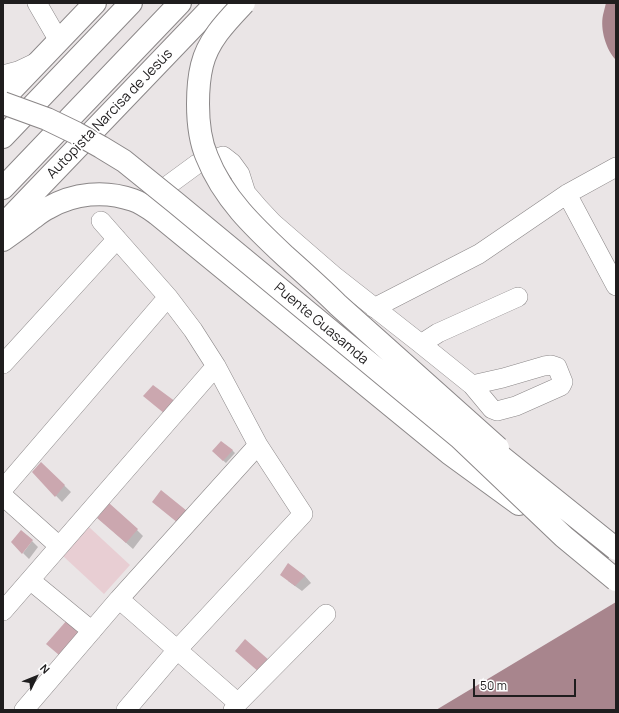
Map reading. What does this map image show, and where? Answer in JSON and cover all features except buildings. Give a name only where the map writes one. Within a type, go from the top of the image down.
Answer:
[{"type":"main road","points":[[3,98],[95,3]]},
{"type":"main road","points":[[3,137],[131,3]]},
{"type":"main road","name":"Autopista Narcisa de Jesús","points":[[3,188],[180,3]]},
{"type":"main road","name":"Autopista Narcisa de Jesús","points":[[3,225],[216,3]]},
{"type":"main road","points":[[244,3],[216,34],[202,65],[198,92],[198,111],[206,157],[225,192],[240,212],[260,233],[382,345],[577,517]]},
{"type":"main road","name":"Puente Guasamda","points":[[3,94],[55,113],[78,124],[122,150],[376,357],[616,549]]},
{"type":"main road","name":"Puente Guasamda","points":[[3,103],[47,119],[76,133],[124,161],[460,438],[564,536],[616,580]]},
{"type":"main road","points":[[3,240],[58,202],[85,195],[99,194],[134,200],[157,214],[449,453],[564,536]]},
{"type":"street","points":[[36,3],[59,41]]},
{"type":"street","points":[[3,75],[18,71],[40,60]]},
{"type":"street","points":[[167,186],[197,164],[223,156],[232,163],[240,174],[246,193],[273,223],[333,275],[472,385]]},
{"type":"street","points":[[374,308],[479,254],[567,194],[616,167]]},
{"type":"street","points":[[567,194],[616,286]]},
{"type":"street","points":[[101,221],[168,297],[194,330],[216,366],[258,445],[303,514],[178,650],[126,710]]},
{"type":"street","points":[[3,364],[117,239]]},
{"type":"street","points":[[3,489],[168,297]]},
{"type":"street","points":[[421,344],[438,333],[518,298]]},
{"type":"street","points":[[3,611],[216,366]]},
{"type":"street","points":[[24,710],[119,599],[258,445]]},
{"type":"street","points":[[3,496],[59,546]]},
{"type":"street","points":[[30,580],[92,631]]},
{"type":"street","points":[[119,599],[178,650],[235,707],[326,614]]},
{"type":"shaded area","points":[[606,3],[616,3],[616,60],[609,51],[603,33],[602,21]]},
{"type":"shaded area","points":[[89,527],[130,565],[104,594],[63,556]]},
{"type":"shaded area","points":[[616,602],[616,710],[436,710]]}]
